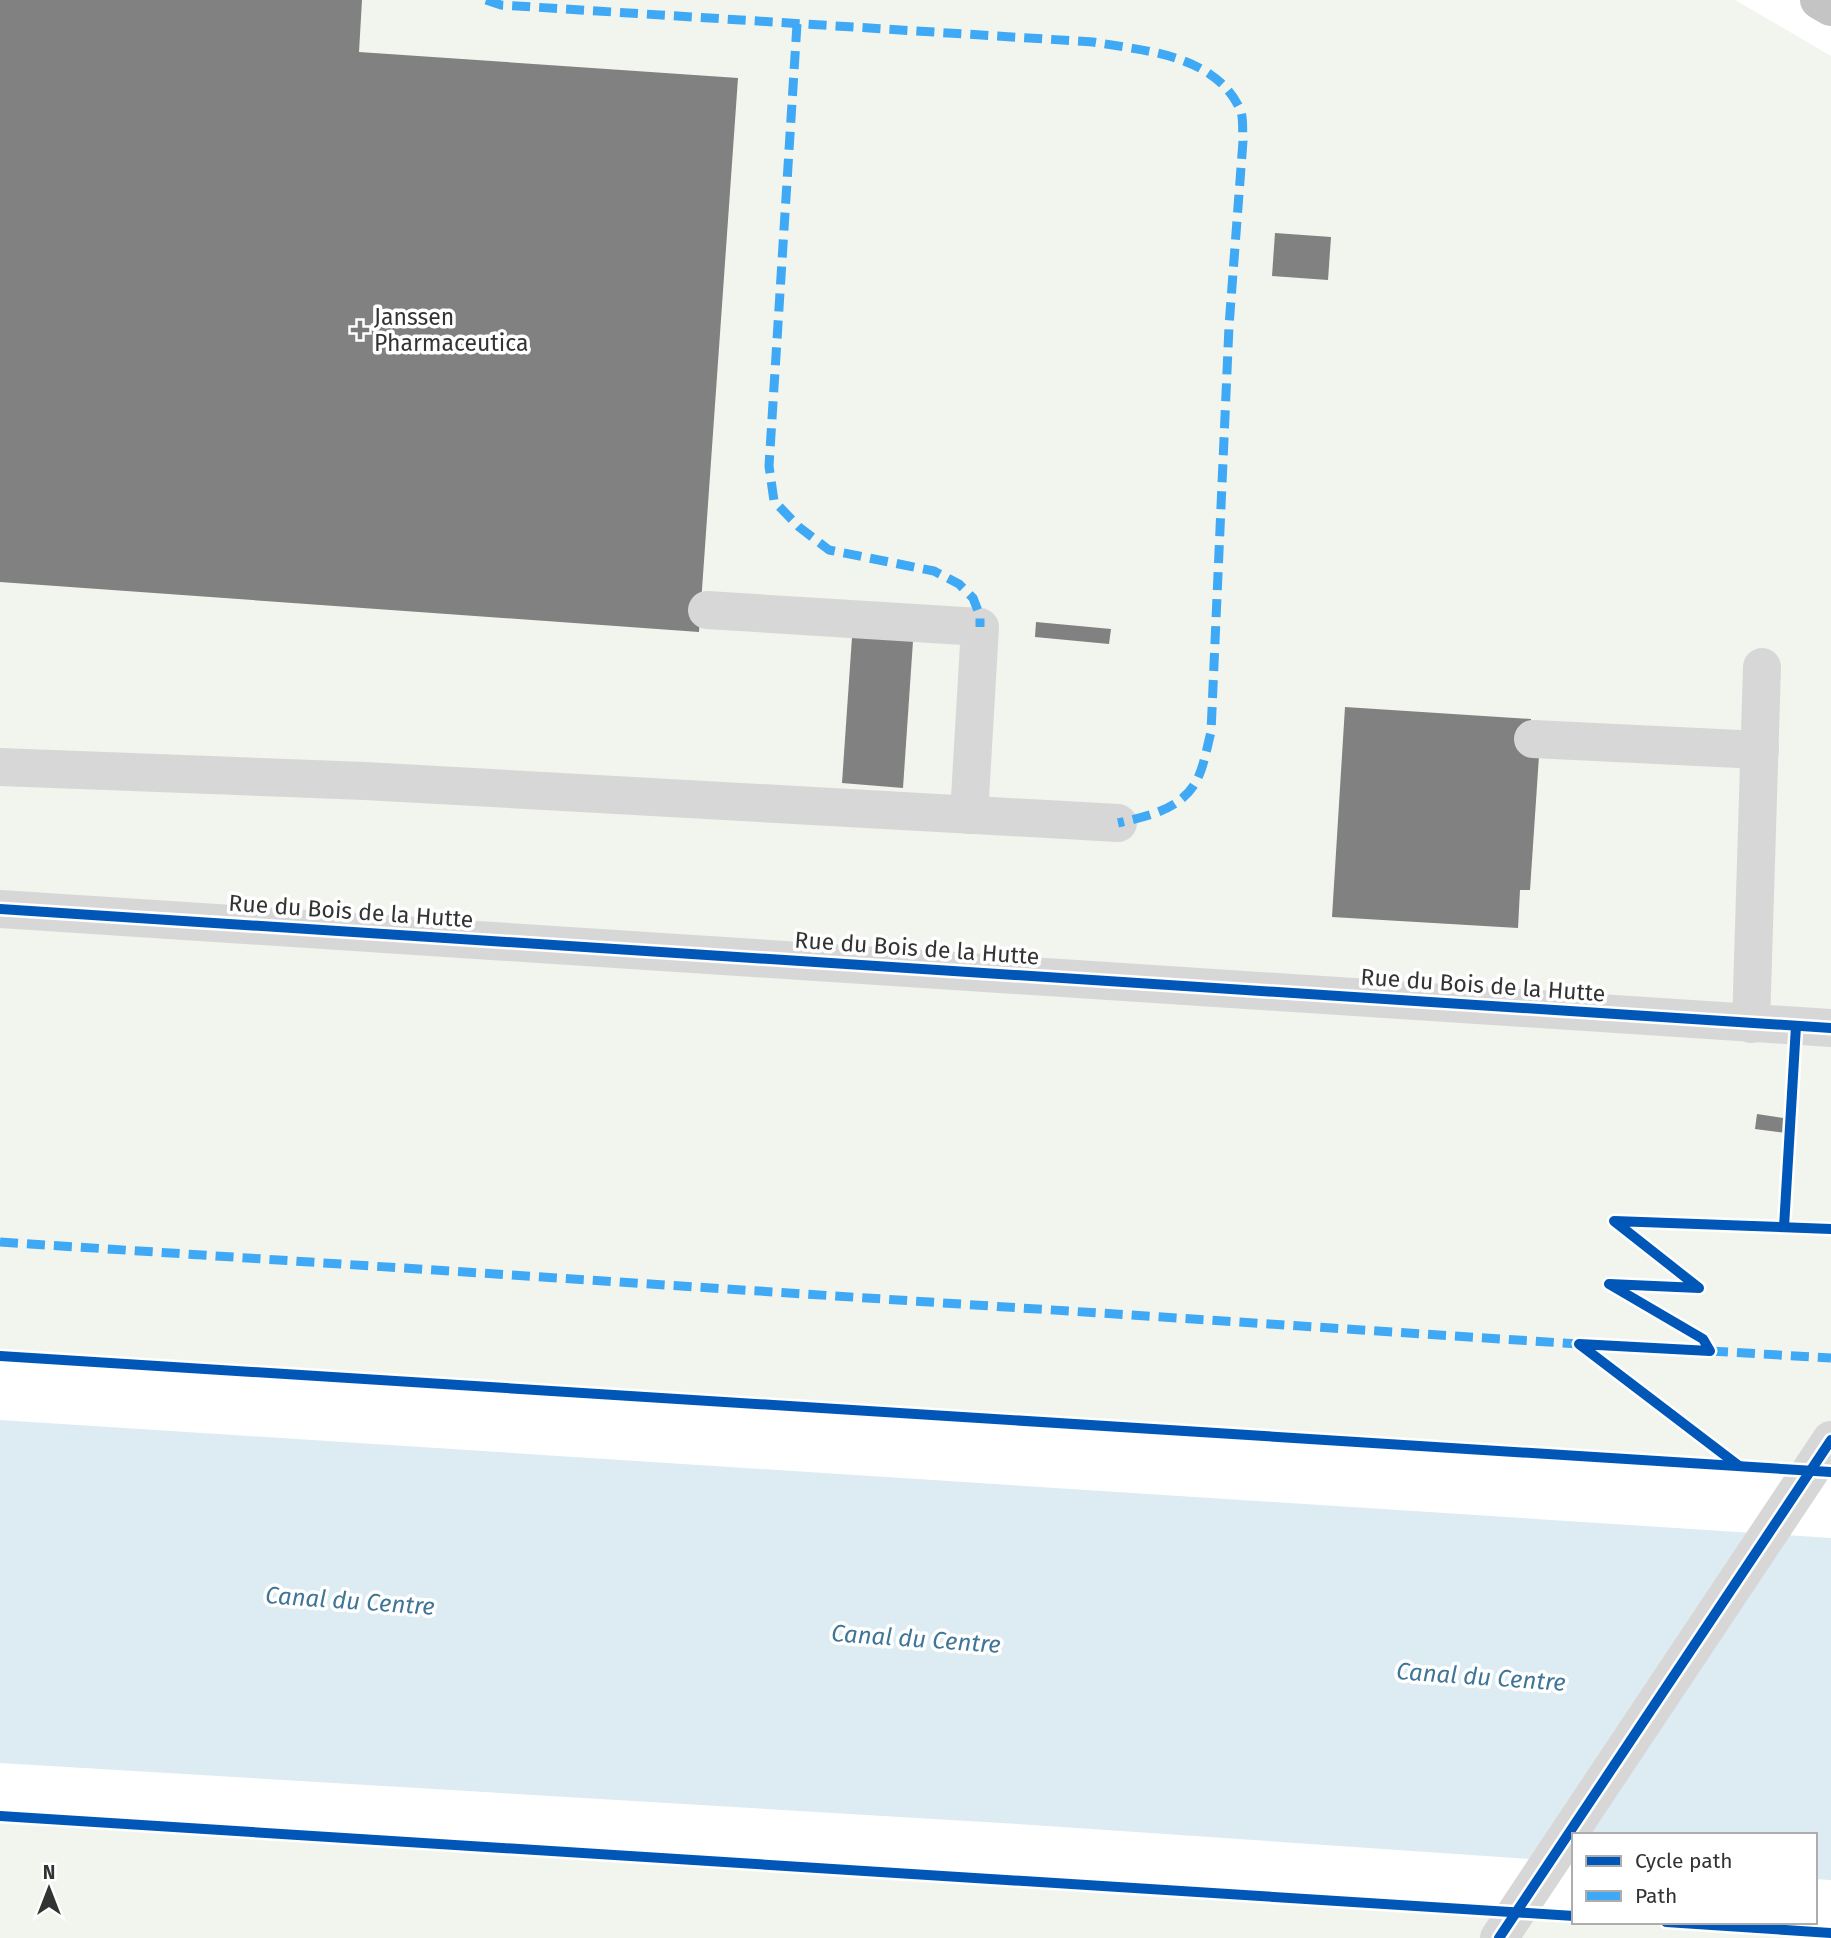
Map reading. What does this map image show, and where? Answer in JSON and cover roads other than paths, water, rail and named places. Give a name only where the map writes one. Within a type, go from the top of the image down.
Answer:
[{"type":"highway","points":[[1819,0],[1831,7]]},
{"type":"street","points":[[707,610],[980,627],[969,815]]},
{"type":"street","points":[[1751,1024],[1762,667]]},
{"type":"street","points":[[1532,739],[1760,750]]},
{"type":"street","points":[[0,767],[365,781],[1118,823]]},
{"type":"street","name":"Rue du Bois de la Hutte","points":[[0,909],[1831,1028]]},
{"type":"street","points":[[1499,1938],[1831,1440]]},
{"type":"water","name":"Canal du Centre","points":[[0,1420],[1831,1538],[1831,1880],[1817,1879],[1817,1833],[1572,1833],[1572,1862],[1033,1825],[0,1763]]},
{"type":"place","name":"Janssen Pharmaceutica","points":[[360,330]]}]
